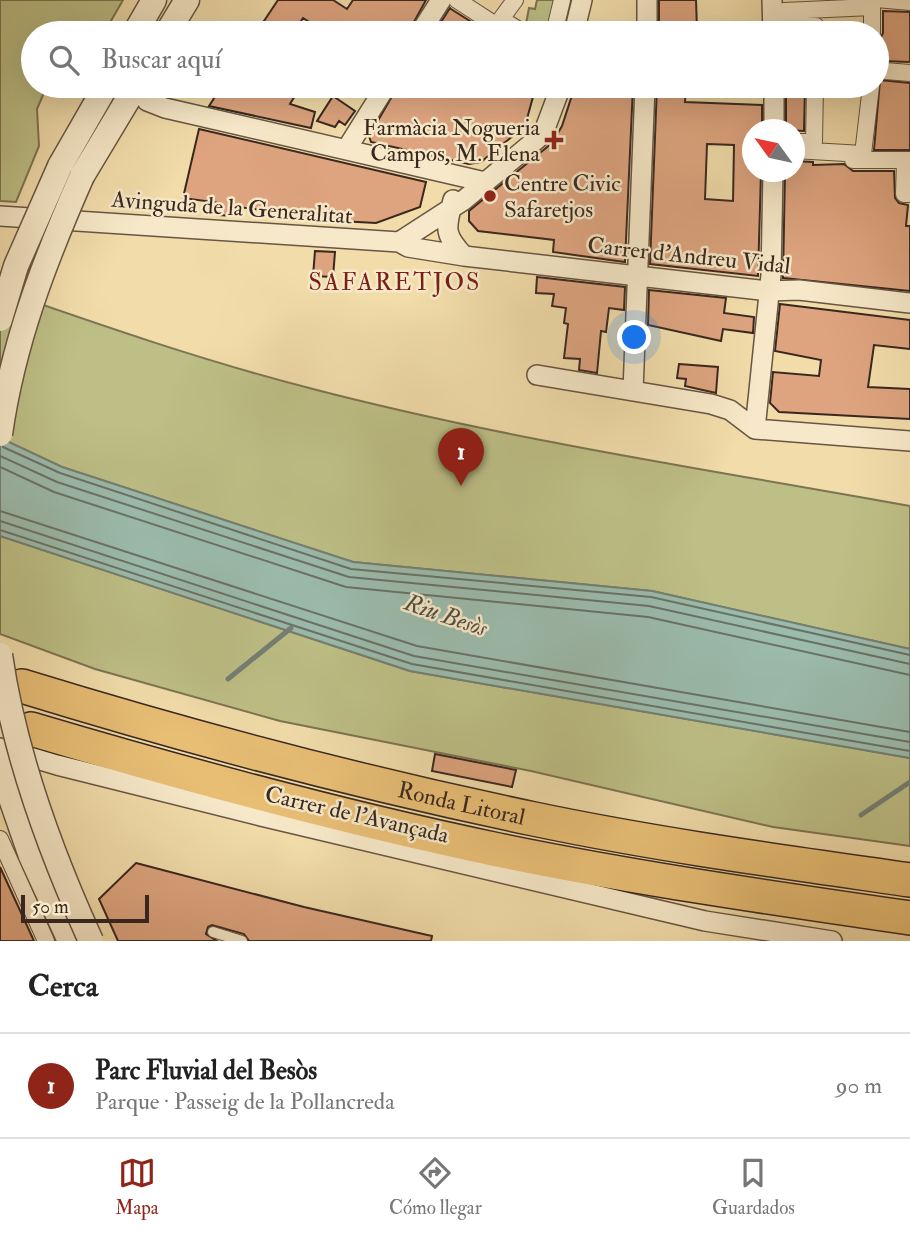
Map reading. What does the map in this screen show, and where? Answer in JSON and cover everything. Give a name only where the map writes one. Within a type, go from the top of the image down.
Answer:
[{"type":"highway","name":"Ronda Litoral","points":[[22,686],[281,762],[537,820],[761,859],[910,880]]},
{"type":"highway","name":"Ronda Litoral","points":[[31,729],[272,798],[499,850],[610,872],[910,918]]},
{"type":"street","points":[[127,21],[139,0]]},
{"type":"street","points":[[142,21],[154,0]]},
{"type":"street","points":[[158,21],[170,0]]},
{"type":"street","points":[[174,21],[187,0]]},
{"type":"street","points":[[428,21],[442,0]]},
{"type":"street","points":[[457,0],[489,21]]},
{"type":"street","points":[[504,21],[501,19],[515,0]]},
{"type":"street","points":[[557,21],[562,0]]},
{"type":"street","points":[[577,21],[582,0]]},
{"type":"street","points":[[647,0],[647,21]]},
{"type":"street","points":[[772,0],[773,21]]},
{"type":"street","points":[[784,21],[784,11],[872,7],[872,21]]},
{"type":"street","points":[[889,71],[910,73]]},
{"type":"street","points":[[0,319],[16,266],[89,98]]},
{"type":"street","points":[[60,166],[99,98]]},
{"type":"street","points":[[0,433],[22,329],[47,255],[98,135],[117,98]]},
{"type":"street","points":[[82,176],[131,98]]},
{"type":"street","points":[[144,98],[165,108],[485,182]]},
{"type":"street","points":[[346,150],[378,98]]},
{"type":"street","points":[[399,242],[485,182],[543,134],[556,98]]},
{"type":"street","points":[[633,391],[644,98]]},
{"type":"street","points":[[774,98],[774,119]]},
{"type":"street","points":[[805,142],[814,142],[815,98]]},
{"type":"street","points":[[805,151],[863,154],[870,98]]},
{"type":"street","points":[[805,158],[907,160],[904,194],[910,194]]},
{"type":"street","points":[[457,176],[447,225],[450,241],[464,256]]},
{"type":"street","points":[[755,429],[771,275],[773,182]]},
{"type":"street","name":"Avinguda de la Generalitat","points":[[0,216],[399,242]]},
{"type":"street","name":"Carrer d'Andreu Vidal","points":[[399,242],[408,247],[464,256],[768,291],[799,290],[910,303]]},
{"type":"street","points":[[537,375],[720,407],[730,410],[755,429],[910,441]]},
{"type":"street","points":[[0,654],[22,755],[43,821],[90,941]]},
{"type":"street","name":"Carrer de l'Avançada","points":[[0,748],[261,816],[705,921],[832,941]]},
{"type":"street","points":[[0,767],[31,856],[70,941]]},
{"type":"street","points":[[0,839],[46,941]]},
{"type":"lane","points":[[876,1],[910,5]]},
{"type":"lane","points":[[214,932],[242,941]]},
{"type":"green space","points":[[0,0],[123,0],[111,21],[21,21],[21,98],[42,98],[37,109],[39,146],[16,202],[0,201]]},
{"type":"green space","points":[[537,0],[556,0],[551,21],[527,21],[529,8],[535,9]]},
{"type":"green space","points":[[0,290],[195,355],[387,407],[610,453],[910,506],[910,649],[652,591],[353,562],[62,467],[0,438]]},
{"type":"green space","points":[[0,536],[410,671],[910,758],[910,846],[773,827],[531,771],[280,721],[95,669],[0,634]]},
{"type":"water","name":"Riu Besòs","points":[[0,438],[62,467],[353,562],[652,591],[910,649],[910,758],[410,671],[0,536]]},
{"type":"building","points":[[278,0],[333,0],[347,9],[353,0],[426,0],[415,21],[308,21],[303,18],[301,21],[264,21]]},
{"type":"building","points":[[659,0],[696,0],[697,21],[659,21]]},
{"type":"building","points":[[450,8],[470,21],[442,21]]},
{"type":"building","points":[[883,11],[910,12],[910,62],[889,61],[889,21],[883,21]]},
{"type":"building","points":[[889,81],[910,83],[910,150],[874,150],[878,98],[889,98]]},
{"type":"building","points":[[214,98],[294,98],[290,104],[315,112],[311,128],[209,106]]},
{"type":"building","points":[[332,98],[355,111],[345,125],[339,121],[335,127],[317,121]]},
{"type":"building","points":[[391,98],[533,98],[525,126],[481,162],[469,164],[371,142],[369,136]]},
{"type":"building","points":[[571,98],[632,98],[625,262],[553,252],[554,240],[478,231],[469,221],[469,211],[552,143],[562,126]]},
{"type":"building","points":[[657,98],[685,98],[685,102],[762,105],[762,119],[742,119],[742,182],[761,182],[758,276],[650,264]],"holes":[[[707,144],[734,145],[733,201],[705,199]]]},
{"type":"building","points":[[786,98],[805,98],[804,119],[786,119]]},
{"type":"building","points":[[199,129],[426,182],[420,207],[376,223],[284,218],[285,213],[239,207],[237,216],[217,215],[220,203],[183,198]]},
{"type":"building","points":[[805,162],[813,162],[813,165],[844,164],[853,171],[894,171],[895,198],[899,203],[908,205],[906,226],[910,226],[910,291],[783,278],[785,182],[805,182]]},
{"type":"building","points":[[315,251],[335,252],[333,277],[313,276]]},
{"type":"building","points":[[537,277],[625,287],[624,310],[609,308],[606,332],[601,331],[597,373],[579,370],[580,359],[564,358],[568,324],[564,323],[566,308],[552,306],[554,294],[536,293]]},
{"type":"building","points":[[649,290],[726,298],[724,313],[754,317],[753,333],[723,329],[721,341],[648,325]]},
{"type":"building","points":[[780,304],[910,320],[910,349],[874,345],[868,387],[910,389],[910,419],[779,412],[770,403],[773,372],[819,376],[821,360],[775,351]]},
{"type":"building","points":[[679,364],[718,367],[716,393],[685,386],[686,379],[677,378]]},
{"type":"building","points":[[435,754],[516,770],[512,787],[432,771]]},
{"type":"building","points":[[136,863],[304,907],[432,936],[431,941],[249,941],[244,934],[212,925],[208,927],[206,934],[217,941],[118,941],[99,899]]},
{"type":"building","points":[[0,867],[34,941],[0,941]]},
{"type":"waterway","points":[[228,679],[291,628]]},
{"type":"waterway","points":[[861,815],[910,782]]},
{"type":"place","name":"Farmàcia Nogueria Campos, M. Elena","points":[[554,140]]},
{"type":"place","name":"Centre Civic Safaretjos","points":[[490,196]]},
{"type":"place","name":"Parc Fluvial del Besòs","points":[[461,486]]},
{"type":"district","name":"SAFARETJOS","points":[[395,282]]}]
